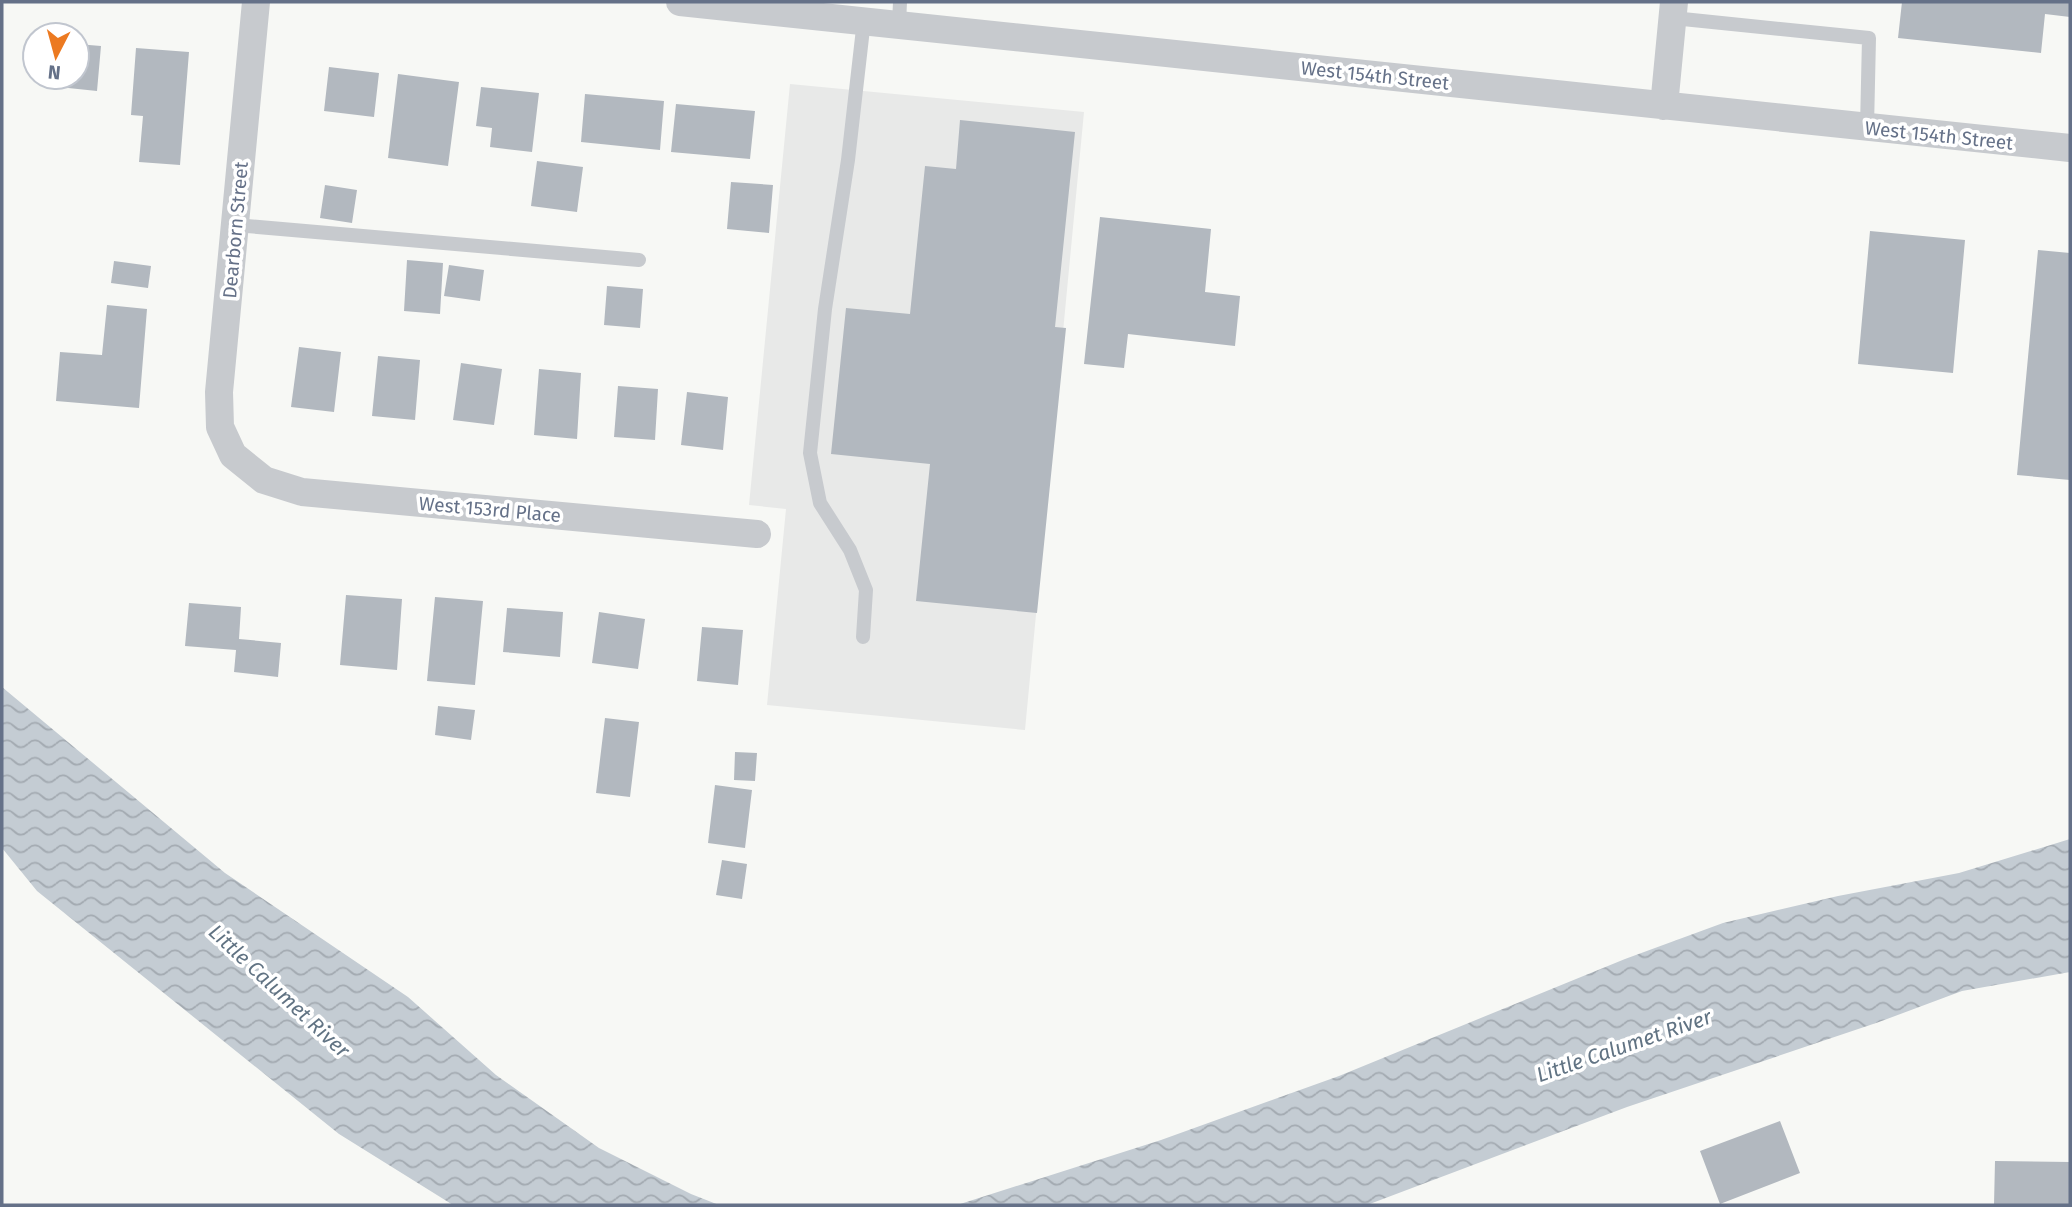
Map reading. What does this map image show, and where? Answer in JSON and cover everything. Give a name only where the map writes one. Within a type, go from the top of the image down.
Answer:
[{"type":"street","name":"Dearborn Street","points":[[233,455],[220,427],[219,392],[257,2]]},
{"type":"street","name":"West 154th Street","points":[[680,2],[864,20],[899,13],[1664,106],[2070,148]]},
{"type":"street","points":[[1664,106],[1674,10]]},
{"type":"street","name":"West 153rd Place","points":[[233,455],[264,480],[302,492],[757,534]]},
{"type":"lane","points":[[1674,10],[1869,38],[1867,127]]},
{"type":"lane","points":[[863,637],[866,590],[850,550],[820,503],[810,453],[825,309],[848,160],[864,20]]},
{"type":"lane","points":[[235,225],[639,260]]},
{"type":"shaded area","points":[[790,84],[1084,112],[1025,730],[767,705],[786,509],[749,505]]},
{"type":"water","name":"Little Calumet River","points":[[2,687],[225,873],[408,997],[496,1075],[599,1148],[719,1205],[453,1205],[339,1134],[37,891],[2,848]]},
{"type":"water","name":"Little Calumet River","points":[[2070,839],[2070,972],[1962,991],[1879,1022],[1627,1107],[1367,1205],[957,1205],[1161,1140],[1339,1076],[1625,959],[1723,923],[1838,896],[1959,873]]},
{"type":"building","points":[[1902,2],[2070,2],[2070,17],[2045,14],[2041,53],[1898,38]]},
{"type":"building","points":[[91,45],[101,46],[97,91],[91,90]]},
{"type":"building","points":[[136,48],[189,52],[180,165],[139,162],[143,116],[131,115]]},
{"type":"building","points":[[329,67],[379,73],[374,117],[324,111]]},
{"type":"building","points":[[398,74],[459,82],[448,166],[388,158]]},
{"type":"building","points":[[481,87],[539,93],[532,152],[490,147],[492,128],[476,126]]},
{"type":"building","points":[[585,94],[664,101],[660,150],[581,142]]},
{"type":"building","points":[[676,104],[755,111],[750,159],[671,152]]},
{"type":"building","points":[[960,120],[1075,132],[1055,327],[1066,328],[1037,613],[916,601],[930,464],[831,454],[846,308],[910,314],[925,166],[956,169]]},
{"type":"building","points":[[537,161],[583,167],[577,212],[531,206]]},
{"type":"building","points":[[731,182],[773,185],[769,233],[727,229]]},
{"type":"building","points":[[325,185],[357,190],[352,223],[320,218]]},
{"type":"building","points":[[1100,217],[1211,229],[1205,292],[1240,296],[1235,346],[1128,334],[1124,368],[1084,364]]},
{"type":"building","points":[[1870,231],[1965,240],[1953,373],[1858,364]]},
{"type":"building","points":[[2038,250],[2070,253],[2070,480],[2017,475]]},
{"type":"building","points":[[407,260],[443,263],[440,314],[404,311]]},
{"type":"building","points":[[114,261],[151,266],[148,288],[111,283]]},
{"type":"building","points":[[449,265],[484,270],[480,301],[444,296]]},
{"type":"building","points":[[607,286],[643,289],[640,328],[604,325]]},
{"type":"building","points":[[107,305],[147,309],[139,408],[56,401],[60,352],[102,355]]},
{"type":"building","points":[[299,347],[341,352],[334,412],[291,407]]},
{"type":"building","points":[[378,356],[420,360],[415,420],[372,416]]},
{"type":"building","points":[[461,363],[502,369],[494,425],[453,420]]},
{"type":"building","points":[[539,369],[581,373],[577,439],[534,435]]},
{"type":"building","points":[[618,386],[658,389],[655,440],[614,437]]},
{"type":"building","points":[[687,392],[728,397],[723,450],[681,445]]},
{"type":"building","points":[[346,595],[402,599],[397,670],[340,665]]},
{"type":"building","points":[[435,597],[483,601],[475,685],[427,681]]},
{"type":"building","points":[[189,603],[241,607],[239,639],[281,643],[278,677],[234,672],[236,650],[185,646]]},
{"type":"building","points":[[507,608],[563,612],[560,657],[503,652]]},
{"type":"building","points":[[599,612],[645,619],[638,669],[592,663]]},
{"type":"building","points":[[702,627],[743,630],[738,685],[697,681]]},
{"type":"building","points":[[438,706],[475,710],[471,740],[435,735]]},
{"type":"building","points":[[605,718],[639,722],[630,797],[596,793]]},
{"type":"building","points":[[735,752],[757,753],[755,781],[734,780]]},
{"type":"building","points":[[715,785],[752,790],[745,848],[708,843]]},
{"type":"building","points":[[722,860],[747,864],[742,899],[716,895]]},
{"type":"building","points":[[1780,1121],[1800,1173],[1720,1204],[1700,1151]]},
{"type":"building","points":[[1995,1161],[2070,1162],[2070,1205],[1994,1205]]}]
